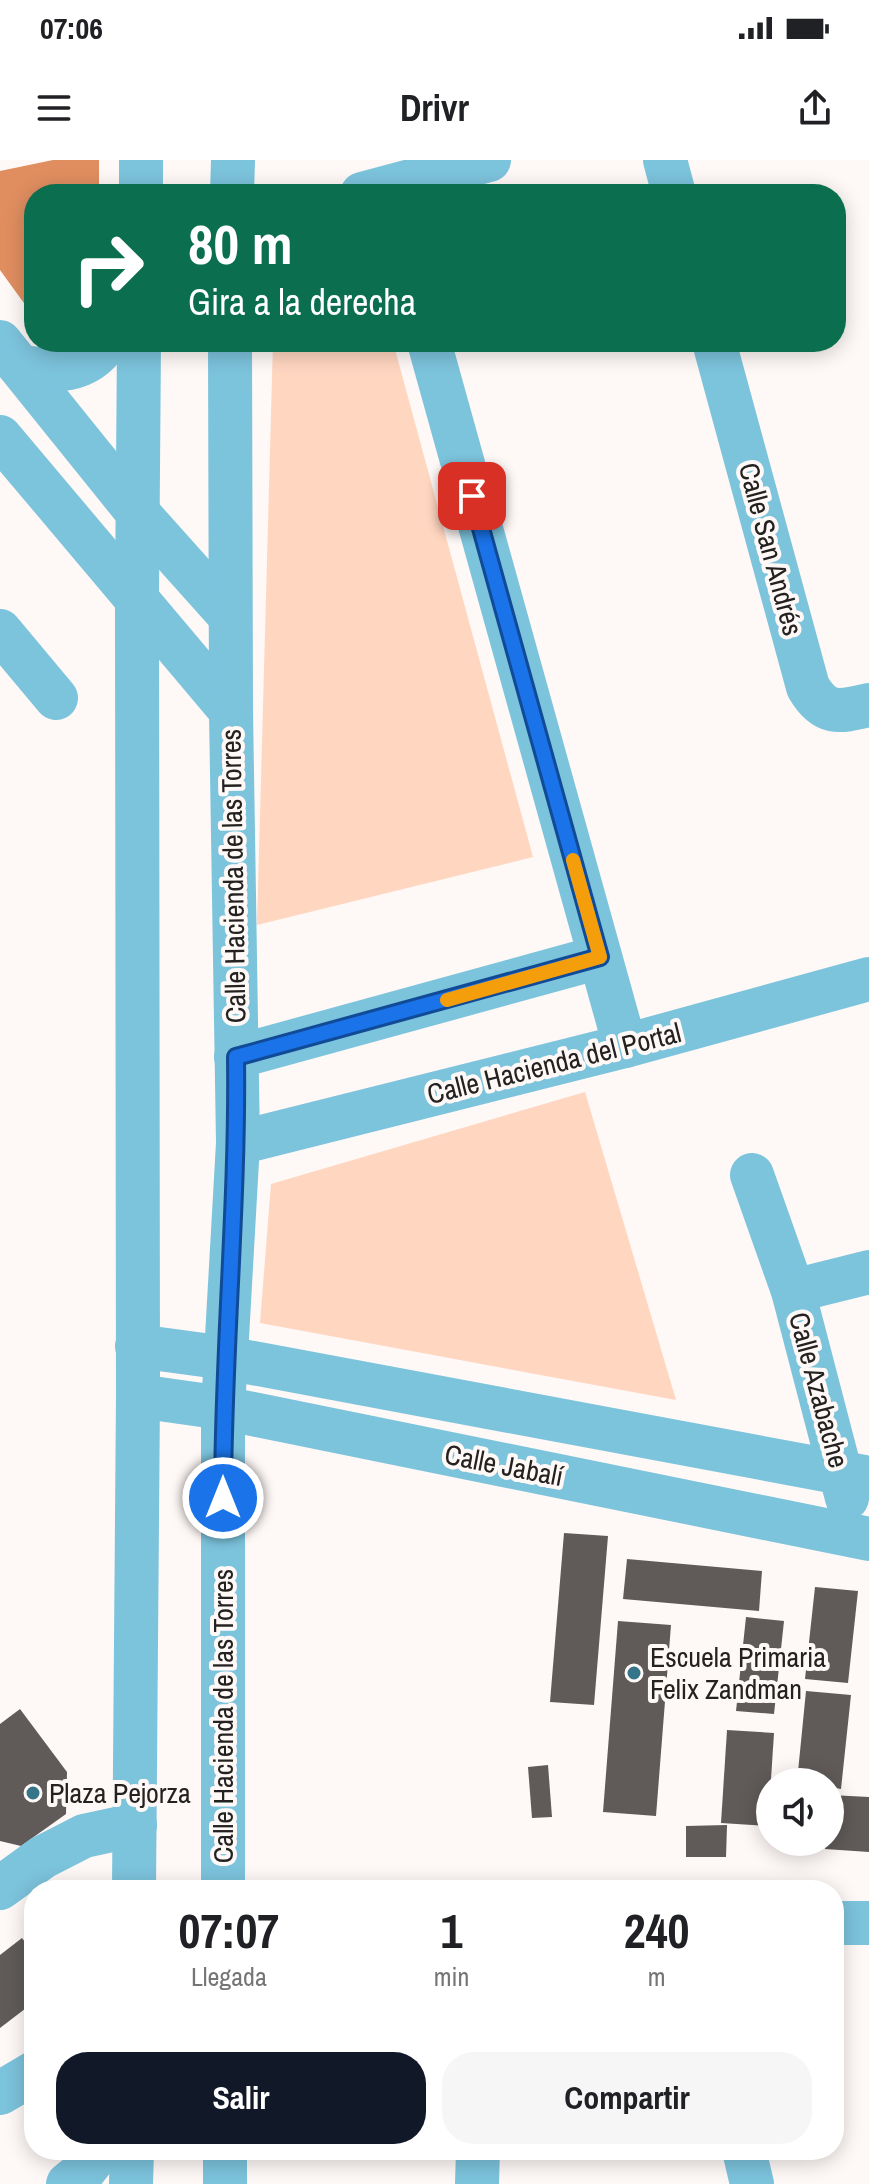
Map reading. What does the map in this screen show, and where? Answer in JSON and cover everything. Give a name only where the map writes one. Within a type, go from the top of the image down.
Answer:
[{"type":"street","points":[[141,160],[141,184]]},
{"type":"street","points":[[406,184],[489,160]]},
{"type":"street","points":[[665,160],[671,184]]},
{"type":"street","points":[[10,354],[49,372],[71,369],[99,352]]},
{"type":"street","points":[[134,1880],[139,352]]},
{"type":"street","name":"Calle Hacienda de las Torres","points":[[223,1880],[223,1408],[238,1143],[230,616],[230,352]]},
{"type":"street","points":[[432,352],[625,1046]]},
{"type":"street","name":"Calle San Andrés","points":[[717,352],[808,687],[816,700],[828,709],[842,711],[869,705]]},
{"type":"street","points":[[10,354],[137,512],[230,616]]},
{"type":"street","points":[[0,437],[231,711]]},
{"type":"street","points":[[0,631],[56,698]]},
{"type":"street","points":[[236,1057],[600,957]]},
{"type":"street","name":"Calle Hacienda del Portal","points":[[238,1143],[625,1046],[869,979]]},
{"type":"street","name":"Calle Azabache","points":[[752,1175],[855,1476],[862,1537]]},
{"type":"street","name":"Calle Azabache","points":[[793,1291],[869,1272]]},
{"type":"street","name":"Calle Jabalí","points":[[137,1346],[226,1358],[855,1476]]},
{"type":"street","name":"Calle Jabalí","points":[[138,1396],[223,1408],[862,1537]]},
{"type":"street","points":[[0,1888],[43,1857],[84,1836],[135,1825]]},
{"type":"street","points":[[844,1923],[869,1923]]},
{"type":"street","points":[[0,2093],[24,2079]]},
{"type":"street","points":[[68,2184],[92,2160]]},
{"type":"street","points":[[131,2184],[132,2160]]},
{"type":"street","points":[[225,2160],[225,2184]]},
{"type":"street","points":[[477,2184],[478,2160]]},
{"type":"street","points":[[746,2160],[752,2184]]},
{"type":"shaded area","points":[[53,160],[99,160],[99,184],[24,184],[24,303],[0,270],[0,171]]},
{"type":"shaded area","points":[[273,352],[396,352],[533,857],[257,925]]},
{"type":"shaded area","points":[[585,1092],[676,1400],[260,1323],[271,1184]]},
{"type":"building","points":[[564,1533],[608,1536],[594,1705],[550,1702]]},
{"type":"building","points":[[627,1559],[762,1571],[759,1611],[623,1599]]},
{"type":"building","points":[[815,1587],[858,1591],[848,1683],[805,1679]]},
{"type":"building","points":[[746,1617],[784,1621],[774,1714],[736,1711]]},
{"type":"building","points":[[618,1621],[671,1625],[656,1816],[603,1812]]},
{"type":"building","points":[[806,1691],[851,1695],[843,1768],[798,1768]]},
{"type":"building","name":"Plaza Pejorza","points":[[20,1709],[67,1772],[66,1814],[21,1846],[0,1841],[0,1724]]},
{"type":"building","points":[[727,1730],[774,1733],[772,1768],[756,1768],[756,1825],[721,1823]]},
{"type":"building","points":[[548,1765],[552,1817],[532,1818],[528,1767]]},
{"type":"building","points":[[844,1796],[869,1797],[869,1852],[844,1850]]},
{"type":"building","points":[[727,1825],[726,1857],[686,1857],[686,1826]]},
{"type":"building","points":[[22,1938],[24,1941],[24,2010],[0,2028],[0,1955]]},
{"type":"slow traffic","points":[[447,1000],[600,957],[573,860]]},
{"type":"place","name":"Escuela Primaria Felix Zandman","points":[[634,1673]]},
{"type":"place","name":"Plaza Pejorza","points":[[33,1793]]},
{"type":"route","points":[[223,1498],[223,1408],[238,1143],[236,1057],[600,957],[472,496]]}]
